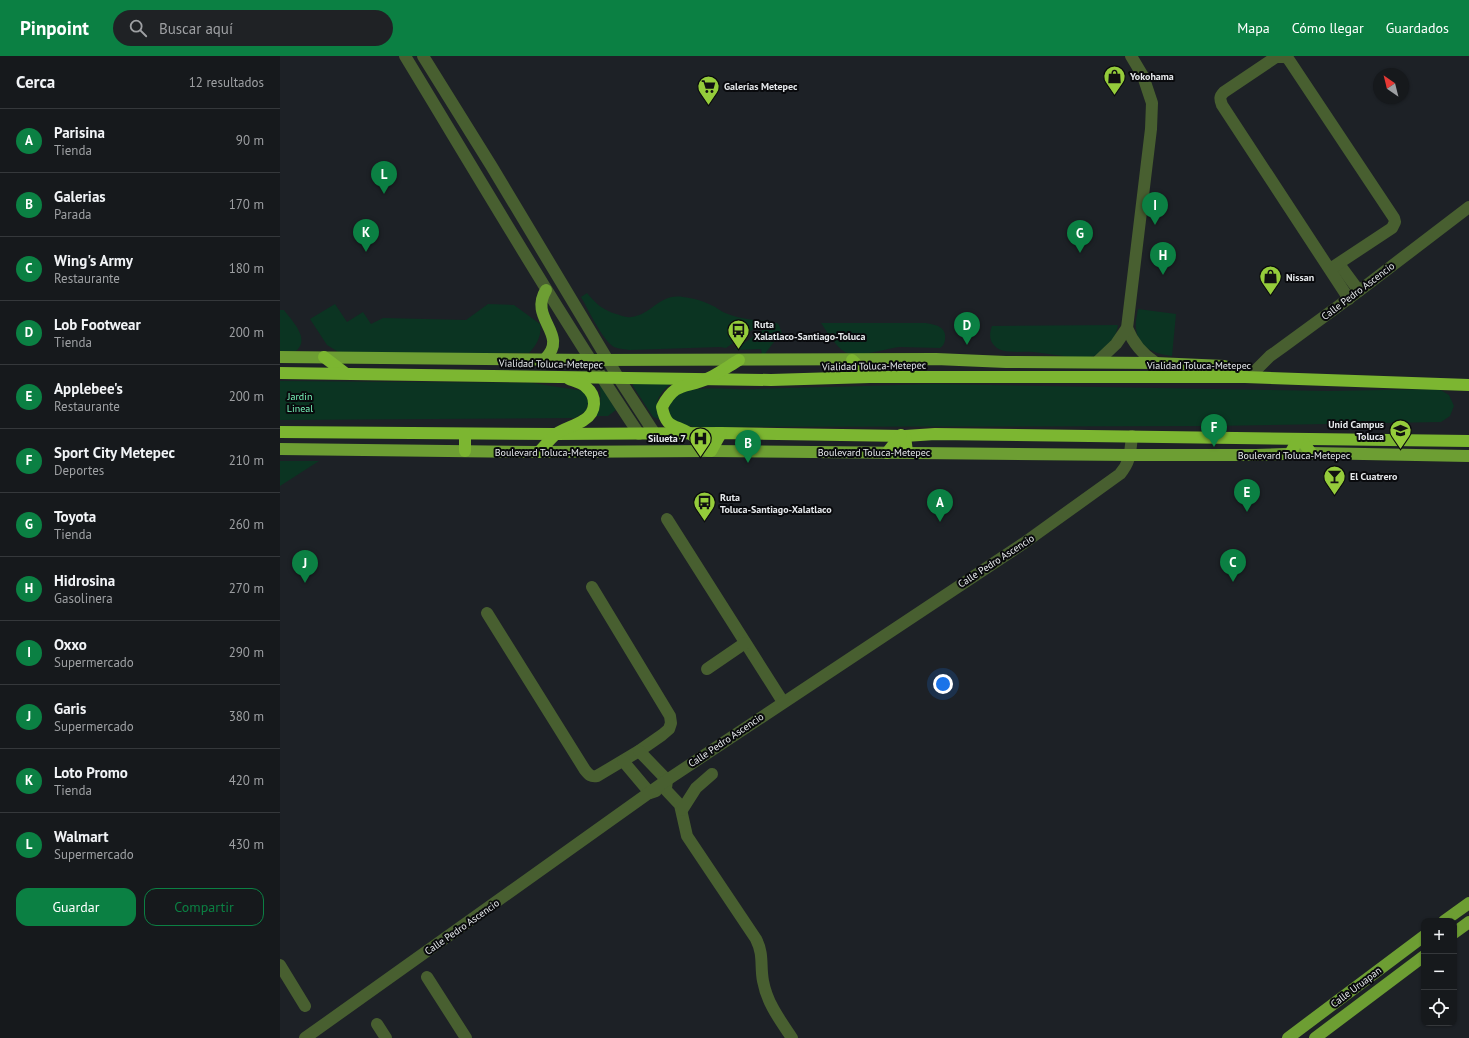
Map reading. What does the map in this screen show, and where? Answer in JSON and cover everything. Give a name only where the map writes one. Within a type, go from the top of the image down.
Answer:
[{"type":"highway","points":[[324,357],[345,373]]},
{"type":"highway","points":[[721,433],[710,451],[691,434],[669,423],[664,417],[662,407],[672,391],[682,386],[708,378],[739,360]]},
{"type":"highway","points":[[852,360],[870,377]]},
{"type":"highway","name":"Vialidad Toluca-Metepec","points":[[280,373],[771,380],[870,377],[1247,377],[1469,385]]},
{"type":"highway","points":[[529,434],[538,452],[556,434],[586,420],[592,413],[595,404],[594,398],[585,385],[562,377]]},
{"type":"highway","points":[[682,386],[736,385],[771,380]]},
{"type":"highway","points":[[280,432],[465,434],[721,433],[903,436],[935,434],[1469,441]]},
{"type":"highway","points":[[465,434],[465,451]]},
{"type":"highway","points":[[903,436],[907,452]]},
{"type":"highway","points":[[887,453],[903,436]]},
{"type":"highway","points":[[1300,439],[1311,454]]},
{"type":"highway","points":[[1290,454],[1300,439]]},
{"type":"main road","points":[[545,360],[550,354],[554,343],[540,303],[546,290]]},
{"type":"main road","points":[[280,357],[545,360],[936,359],[1006,362],[1156,363],[1224,366],[1231,368],[1247,377]]},
{"type":"main road","name":"Boulevard Toluca-Metepec","points":[[280,449],[538,452],[710,451],[1130,455],[1311,454],[1469,456]]},
{"type":"main road","points":[[1448,918],[1469,903]]},
{"type":"main road","points":[[1457,931],[1469,922]]},
{"type":"main road","name":"Calle Uruapan","points":[[1288,1038],[1421,938]]},
{"type":"main road","name":"Calle Uruapan","points":[[1315,1038],[1421,958]]},
{"type":"street","points":[[405,56],[546,290],[639,434]]},
{"type":"street","points":[[423,56],[492,167],[618,377],[655,434]]},
{"type":"street","points":[[1097,362],[1116,344],[1127,328],[1152,129],[1152,103],[1143,76],[1131,56]]},
{"type":"street","points":[[1335,267],[1392,228],[1395,222],[1394,218],[1289,60],[1286,57],[1276,57],[1224,92],[1220,100],[1335,267],[1359,292]]},
{"type":"street","name":"Calle Pedro Ascencio","points":[[1247,377],[1280,349],[1359,292],[1469,207]]},
{"type":"street","points":[[1335,267],[1349,299]]},
{"type":"street","points":[[1127,328],[1131,338],[1141,351],[1156,363]]},
{"type":"street","name":"Calle Pedro Ascencio","points":[[306,1038],[650,793],[666,784],[783,702],[1024,543],[1120,474],[1128,465],[1132,436]]},
{"type":"street","points":[[666,519],[783,702]]},
{"type":"street","points":[[487,613],[589,775],[593,777],[598,776],[639,751],[669,729],[671,723],[670,716],[592,587]]},
{"type":"street","points":[[707,669],[745,643]]},
{"type":"street","points":[[639,751],[666,784],[676,800],[682,810],[687,836],[756,939],[760,948],[763,980],[766,993],[773,1010],[792,1038]]},
{"type":"street","points":[[623,761],[650,793]]},
{"type":"street","points":[[682,810],[696,788],[712,774]]},
{"type":"street","points":[[280,965],[305,1006]]},
{"type":"street","points":[[427,977],[466,1038]]},
{"type":"street","points":[[377,1024],[386,1038]]},
{"type":"green space","points":[[587,293],[603,308],[627,317],[645,312],[668,298],[687,297],[702,301],[728,314],[765,321],[726,348],[620,349],[610,344],[596,324],[581,297]]},
{"type":"green space","points":[[335,304],[347,322],[363,312],[371,324],[383,318],[466,320],[488,304],[514,305],[540,324],[540,336],[537,343],[529,353],[340,353],[327,345],[310,319]]},
{"type":"green space","points":[[1138,309],[1176,314],[1172,356],[1154,352],[1148,349],[1140,341],[1137,336],[1136,327]]},
{"type":"green space","points":[[280,310],[284,310],[299,330],[302,341],[296,351],[280,351]]},
{"type":"green space","points":[[773,323],[777,323],[779,325],[783,337],[777,338],[764,355],[762,355],[761,349],[734,350]]},
{"type":"green space","points":[[821,323],[926,323],[943,329],[945,340],[940,348],[900,347],[864,354],[850,354],[838,346]]},
{"type":"green space","points":[[1118,325],[1113,339],[1101,353],[1086,357],[1068,357],[1033,352],[1005,351],[994,346],[990,338],[992,326]]},
{"type":"green space","name":"Jardin Lineal","points":[[280,381],[532,383],[584,391],[589,399],[586,411],[575,418],[280,420]]},
{"type":"green space","points":[[599,382],[616,410],[608,416],[595,416],[599,407],[600,399]]},
{"type":"green space","points":[[671,383],[658,399],[657,408],[661,420],[653,417],[633,384]]},
{"type":"green space","points":[[933,384],[1328,391],[1439,389],[1449,395],[1454,406],[1450,416],[1441,422],[1212,426],[696,427],[675,422],[670,416],[669,412],[669,407],[676,395],[684,391],[711,388],[757,389]]},
{"type":"green space","points":[[280,461],[319,461],[280,486]]},
{"type":"place","name":"Yokohama","points":[[1115,96]]},
{"type":"place","name":"Galerías Metepec","points":[[708,106]]},
{"type":"place","name":"Walmart","points":[[384,194]]},
{"type":"place","name":"Oxxo","points":[[1155,225]]},
{"type":"place","name":"Loto Promo","points":[[366,252]]},
{"type":"place","name":"Toyota","points":[[1080,253]]},
{"type":"place","name":"Hidrosina","points":[[1163,275]]},
{"type":"place","name":"Nissan","points":[[1270,296]]},
{"type":"place","name":"Lob Footwear","points":[[967,345]]},
{"type":"place","name":"Ruta Xalatlaco-Santiago-Toluca","points":[[739,350]]},
{"type":"place","name":"Sport City Metepec","points":[[1214,447]]},
{"type":"place","name":"Unid Campus Toluca","points":[[1400,450]]},
{"type":"place","name":"Silueta 7","points":[[701,458]]},
{"type":"place","name":"Galerias","points":[[748,463]]},
{"type":"place","name":"El Cuatrero","points":[[1334,496]]},
{"type":"place","name":"Applebee's","points":[[1247,512]]},
{"type":"place","name":"Ruta Toluca-Santiago-Xalatlaco","points":[[705,522]]},
{"type":"place","name":"Parisina","points":[[940,522]]},
{"type":"place","name":"Wing's Army","points":[[1233,582]]},
{"type":"place","name":"Garis","points":[[305,583]]}]
